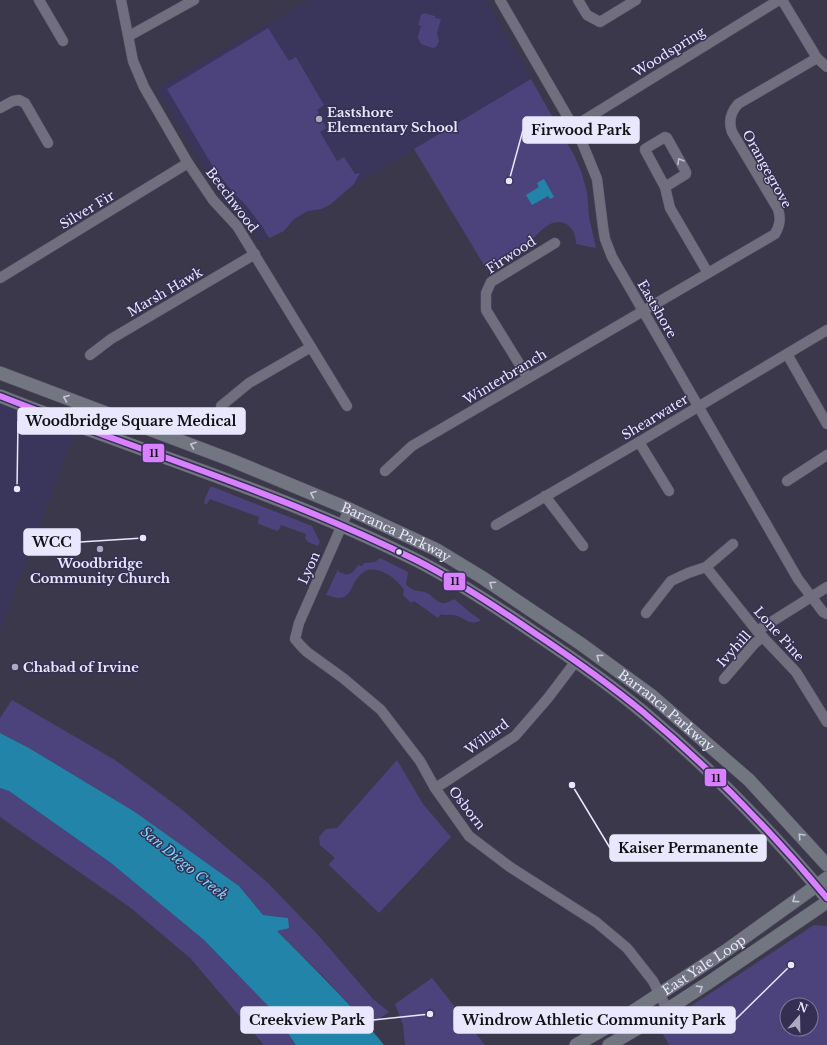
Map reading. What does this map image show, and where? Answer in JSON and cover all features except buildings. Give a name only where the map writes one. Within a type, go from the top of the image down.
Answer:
[{"type":"main road","name":"Barranca Parkway","points":[[0,373],[224,458],[349,509],[437,550],[483,578],[582,644],[645,692],[749,780],[827,865]]},
{"type":"main road","points":[[14,401],[23,381]]},
{"type":"main road","name":"Barranca Parkway","points":[[0,396],[226,480],[342,527],[419,562],[483,598],[576,661],[643,712],[696,759],[753,815],[827,898]]},
{"type":"main road","name":"East Yale Loop","points":[[576,1045],[618,1021],[727,950],[827,878]]},
{"type":"main road","name":"East Yale Loop","points":[[609,1045],[646,1024],[827,902]]},
{"type":"street","points":[[39,0],[63,41]]},
{"type":"street","name":"Beechwood","points":[[122,0],[134,61],[144,87],[188,163],[213,200],[237,226],[255,254],[347,406]]},
{"type":"street","points":[[129,36],[194,0]]},
{"type":"street","name":"Eastshore","points":[[500,0],[581,140],[597,179],[605,240],[612,257],[798,579],[827,614]]},
{"type":"street","points":[[578,0],[587,16],[600,22],[636,0]]},
{"type":"street","points":[[780,0],[817,58],[827,67]]},
{"type":"street","name":"Woodspring","points":[[573,127],[780,0]]},
{"type":"street","name":"Orangegrove","points":[[643,312],[775,234],[780,222],[778,209],[732,132],[730,119],[738,104],[817,58]]},
{"type":"street","points":[[0,108],[13,101],[19,100],[25,104],[48,143]]},
{"type":"street","points":[[665,187],[686,174],[686,172],[667,138],[665,137],[644,150],[665,187],[670,208],[708,273]]},
{"type":"street","name":"Silver Fir","points":[[0,278],[188,163]]},
{"type":"street","name":"Firwood","points":[[528,378],[486,310],[486,293],[491,282],[555,242]]},
{"type":"street","name":"Marsh Hawk","points":[[90,355],[111,339],[255,254]]},
{"type":"street","name":"Winterbranch","points":[[385,471],[412,446],[643,312]]},
{"type":"street","name":"Shearwater","points":[[496,525],[827,330]]},
{"type":"street","points":[[221,406],[249,382],[311,347]]},
{"type":"street","points":[[787,354],[827,424]]},
{"type":"street","points":[[639,442],[669,491]]},
{"type":"street","points":[[787,481],[827,455]]},
{"type":"street","points":[[546,496],[583,546]]},
{"type":"street","name":"Lyon","points":[[295,639],[299,623],[349,509]]},
{"type":"street","points":[[646,613],[671,581],[688,573],[706,568],[733,544]]},
{"type":"street","name":"Lone Pine","points":[[706,568],[760,634],[796,672],[827,722]]},
{"type":"street","name":"Ivyhill","points":[[724,679],[760,634],[811,596],[827,587]]},
{"type":"street","name":"Osborn","points":[[295,639],[307,652],[329,666],[381,710],[420,761],[435,788],[470,836],[510,867],[596,922],[627,948],[653,981],[667,1009]]},
{"type":"street","name":"Willard","points":[[435,788],[515,736],[548,698],[576,661]]},
{"type":"shaded area","name":"Eastshore Elementary School","points":[[309,0],[486,0],[531,79],[261,241],[247,219],[213,182],[157,89]]},
{"type":"shaded area","points":[[424,13],[441,19],[437,33],[439,41],[436,47],[433,48],[421,44],[417,36],[421,26],[418,25],[421,15]]},
{"type":"shaded area","points":[[268,28],[289,61],[296,57],[324,105],[317,110],[326,128],[320,132],[337,161],[344,157],[355,174],[360,173],[354,184],[331,204],[321,209],[308,211],[294,219],[284,231],[269,238],[262,226],[245,204],[231,190],[212,165],[167,89]]},
{"type":"shaded area","points":[[531,79],[574,155],[581,171],[587,192],[589,217],[596,248],[576,244],[576,239],[572,229],[568,225],[561,222],[555,222],[543,229],[522,249],[487,270],[414,149]]},
{"type":"shaded area","points":[[0,402],[67,428],[73,437],[0,630]]},
{"type":"shaded area","points":[[210,487],[312,526],[320,542],[318,546],[308,542],[305,538],[306,534],[281,525],[277,531],[259,524],[259,517],[210,499],[207,504],[205,504],[204,501]]},
{"type":"shaded area","points":[[380,558],[408,572],[406,584],[412,589],[429,594],[437,601],[442,603],[446,603],[454,599],[481,620],[477,622],[470,622],[458,616],[441,614],[438,618],[414,601],[411,603],[403,595],[404,590],[393,578],[378,570],[368,570],[360,575],[348,594],[342,598],[326,595],[338,569],[339,572],[350,574],[358,565],[362,566],[364,563],[375,562]]},
{"type":"shaded area","points":[[12,700],[115,760],[180,808],[268,883],[319,936],[373,999],[389,1012],[369,1026],[323,976],[276,930],[288,918],[263,915],[239,886],[135,812],[29,748],[0,733],[0,718]]},
{"type":"shaded area","points":[[397,760],[423,804],[451,837],[379,913],[330,866],[329,864],[335,858],[320,845],[319,837],[326,829],[337,828]]},
{"type":"shaded area","points":[[0,788],[9,791],[111,863],[204,940],[271,1009],[296,1045],[264,1045],[191,959],[131,908],[0,817]]},
{"type":"shaded area","points":[[814,925],[827,926],[827,1045],[669,1045],[659,1027]]},
{"type":"shaded area","points":[[432,978],[485,1045],[405,1045],[403,1025],[395,1004]]},
{"type":"water","points":[[544,179],[554,197],[550,199],[548,196],[532,205],[526,195],[539,187],[537,183]]},
{"type":"water","name":"San Diego Creek","points":[[0,733],[29,748],[135,812],[239,886],[263,915],[288,918],[289,928],[277,931],[345,1001],[384,1045],[296,1045],[271,1009],[204,940],[111,863],[9,791],[0,788]]},
{"type":"transit line","name":"11","points":[[0,396],[211,474],[316,515],[418,561],[463,586],[577,662],[617,691],[668,733],[762,824],[827,898]]},
{"type":"place","name":"Eastshore Elementary School","points":[[319,119]]},
{"type":"place","name":"Firwood Park","points":[[509,181]]},
{"type":"place","name":"Woodbridge Square Medical","points":[[17,489]]},
{"type":"place","name":"WCC","points":[[143,538]]},
{"type":"place","name":"Woodbridge Community Church","points":[[100,549]]},
{"type":"place","name":"Chabad of Irvine","points":[[15,667]]},
{"type":"place","name":"Kaiser Permanente","points":[[572,785]]},
{"type":"place","name":"Windrow Athletic Community Park","points":[[791,965]]},
{"type":"place","name":"Creekview Park","points":[[430,1014]]}]
